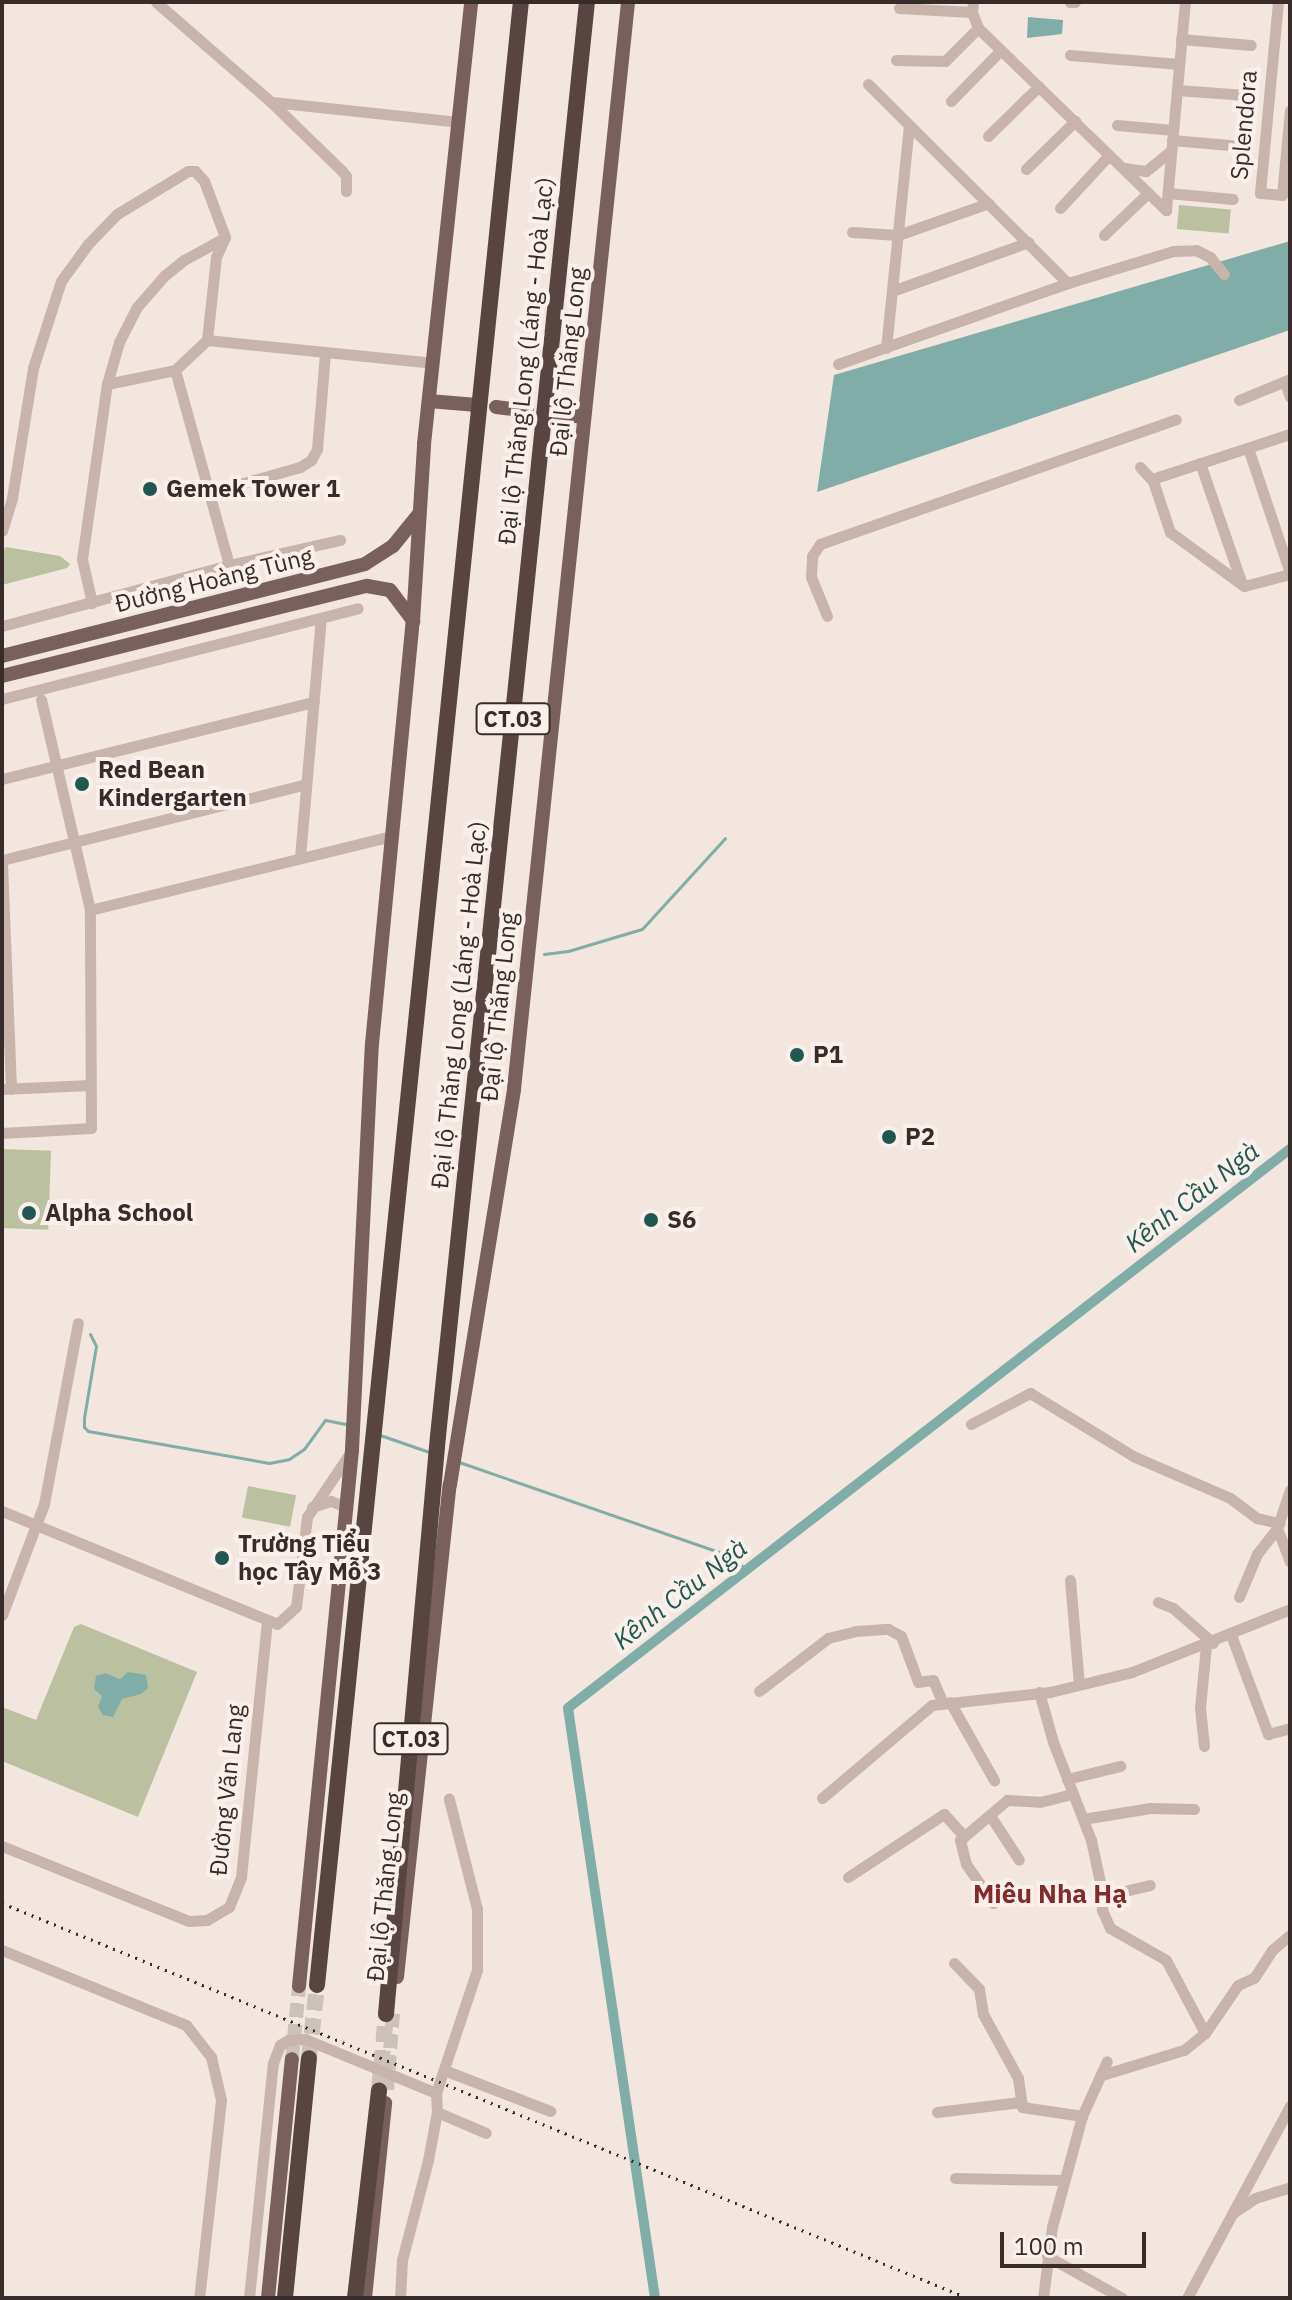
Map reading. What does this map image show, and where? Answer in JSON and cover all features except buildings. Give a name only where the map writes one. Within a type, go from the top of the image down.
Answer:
[{"type":"highway","name":"Đại lộ Thăng Long (Láng - Hoà Lạc)","points":[[317,1985],[521,2]]},
{"type":"highway","name":"Đại lộ Thăng Long (Láng - Hoà Lạc)","points":[[390,2014],[438,1436],[587,2]]},
{"type":"highway","points":[[285,2298],[301,2058]]},
{"type":"highway","points":[[355,2298],[383,2090]]},
{"type":"main road","points":[[299,1986],[352,1448],[372,1044],[413,621],[418,515],[432,363],[471,2]]},
{"type":"main road","name":"Đại lộ Thăng Long","points":[[390,2014],[456,1434],[512,1102],[628,2]]},
{"type":"main road","points":[[429,401],[477,405]]},
{"type":"main road","points":[[496,407],[527,411]]},
{"type":"main road","points":[[550,413],[584,417]]},
{"type":"main road","name":"Đường Hoàng Tùng","points":[[2,656],[365,564],[393,546],[418,515]]},
{"type":"main road","name":"Đường Hoàng Tùng","points":[[2,676],[367,586],[390,590],[413,621]]},
{"type":"main road","points":[[268,2298],[301,2058]]},
{"type":"main road","points":[[365,2298],[383,2090]]},
{"type":"street","points":[[156,2],[271,102],[342,171],[346,176],[346,191]]},
{"type":"street","points":[[899,8],[972,7],[978,28],[1166,210],[1185,2]]},
{"type":"street","name":"Splendora","points":[[1278,2],[1260,193],[1282,195],[1290,110]]},
{"type":"street","points":[[896,60],[945,61],[978,28]]},
{"type":"street","points":[[1181,39],[1251,45]]},
{"type":"street","points":[[951,101],[1001,50]]},
{"type":"street","points":[[1070,55],[1179,64]]},
{"type":"street","points":[[868,84],[1068,283]]},
{"type":"street","points":[[988,136],[1039,86]]},
{"type":"street","points":[[1177,90],[1246,95]]},
{"type":"street","points":[[271,102],[458,122]]},
{"type":"street","points":[[1026,169],[1075,121]]},
{"type":"street","points":[[886,348],[909,125]]},
{"type":"street","points":[[1117,125],[1172,140],[1241,146]]},
{"type":"street","points":[[1113,159],[1125,169],[1146,171],[1172,140]]},
{"type":"street","points":[[1060,208],[1113,159]]},
{"type":"street","points":[[2,531],[12,498],[39,343],[61,281],[88,244],[136,200],[188,171],[195,171],[204,181],[225,237],[216,257],[207,340],[175,370],[107,384]]},
{"type":"street","points":[[1104,235],[1148,193]]},
{"type":"street","points":[[1168,193],[1233,199]]},
{"type":"street","points":[[852,232],[898,235],[989,203]]},
{"type":"street","points":[[92,603],[82,559],[107,384],[119,342],[142,300],[172,268],[225,237]]},
{"type":"street","points":[[892,291],[1029,242]]},
{"type":"street","points":[[838,364],[1068,283],[1188,249],[1210,257],[1224,274]]},
{"type":"street","points":[[207,340],[432,363]]},
{"type":"street","points":[[208,493],[300,467],[311,460],[317,449],[325,353]]},
{"type":"street","points":[[175,370],[229,565]]},
{"type":"street","points":[[1239,400],[1289,388]]},
{"type":"street","points":[[827,616],[811,577],[812,556],[820,544],[1176,419]]},
{"type":"street","points":[[1152,479],[1290,434]]},
{"type":"street","points":[[1140,467],[1152,479],[1170,532],[1242,584],[1256,586],[1290,574],[1248,448]]},
{"type":"street","points":[[1200,463],[1242,584]]},
{"type":"street","points":[[2,626],[229,565],[340,540]]},
{"type":"street","points":[[2,699],[358,608]]},
{"type":"street","points":[[300,857],[321,619]]},
{"type":"street","points":[[2,1133],[91,1128],[90,910],[41,700]]},
{"type":"street","points":[[2,779],[314,702]]},
{"type":"street","points":[[90,1085],[7,1089],[2,862],[306,784]]},
{"type":"street","points":[[90,910],[391,836]]},
{"type":"street","points":[[2,1615],[38,1526],[78,1323]]},
{"type":"street","points":[[971,1424],[1030,1393],[1135,1457],[1230,1498],[1257,1518],[1278,1525]]},
{"type":"street","points":[[2,1511],[267,1621],[282,1622],[296,1607],[304,1531],[312,1508],[352,1448]]},
{"type":"street","points":[[1239,1597],[1257,1554],[1278,1525],[1290,1490]]},
{"type":"street","points":[[312,1508],[331,1501],[346,1507]]},
{"type":"street","points":[[1278,1525],[1290,1562]]},
{"type":"street","points":[[1070,1580],[1079,1685]]},
{"type":"street","points":[[1158,1602],[1173,1608],[1209,1644]]},
{"type":"street","points":[[822,1798],[932,1705],[1039,1692],[1132,1672],[1209,1644],[1290,1609]]},
{"type":"street","name":"Đường Văn Lang","points":[[2,1846],[189,1921],[207,1920],[229,1907],[241,1877],[267,1621]]},
{"type":"street","points":[[759,1691],[828,1638],[856,1631],[888,1629],[901,1636],[918,1682],[933,1680],[994,1780]]},
{"type":"street","points":[[1231,1635],[1268,1734],[1290,1728]]},
{"type":"street","points":[[1204,1746],[1200,1708],[1209,1644]]},
{"type":"street","points":[[1039,1692],[1083,1819],[1103,1896],[1102,1910],[1110,1928],[1166,1960],[1205,2033]]},
{"type":"street","points":[[1067,1779],[1120,1766]]},
{"type":"street","points":[[993,1903],[966,1864],[960,1840],[991,1817],[1007,1800],[1040,1802],[1073,1794]]},
{"type":"street","points":[[400,2298],[402,2260],[437,2112],[436,2093],[477,1970],[477,1909],[449,1799]]},
{"type":"street","points":[[1083,1819],[1150,1808],[1194,1809]]},
{"type":"street","points":[[848,1877],[944,1814],[964,1836]]},
{"type":"street","points":[[991,1817],[1019,1860]]},
{"type":"street","points":[[1103,1896],[1150,1885]]},
{"type":"street","points":[[1102,2075],[1184,2050],[1205,2033],[1238,1985],[1254,1978],[1272,1950],[1290,1935]]},
{"type":"street","points":[[2,1950],[186,2025],[211,2057],[221,2100],[199,2298]]},
{"type":"street","points":[[954,1963],[979,1989],[983,2014],[1018,2078],[1022,2107],[1082,2116]]},
{"type":"street","points":[[249,2298],[273,2063],[280,2045],[288,2040],[305,2039],[436,2093]]},
{"type":"street","points":[[1043,2298],[1047,2256],[1064,2180],[1082,2116],[1107,2061]]},
{"type":"street","points":[[444,2070],[550,2111]]},
{"type":"street","points":[[937,2112],[1021,2102]]},
{"type":"street","points":[[1187,2298],[1290,2106]]},
{"type":"street","points":[[437,2112],[486,2133]]},
{"type":"street","points":[[955,2178],[1064,2180]]},
{"type":"street","points":[[1231,2215],[1255,2198],[1290,2187]]},
{"type":"street","points":[[1047,2256],[1122,2298]]},
{"type":"green space","points":[[1179,205],[1231,210],[1229,233],[1177,229]]},
{"type":"green space","points":[[6,547],[60,556],[70,564],[67,568],[2,585],[2,553]]},
{"type":"green space","points":[[2,1149],[51,1151],[48,1230],[2,1228]]},
{"type":"green space","points":[[248,1486],[296,1495],[290,1527],[242,1517]]},
{"type":"green space","points":[[81,1624],[197,1672],[138,1817],[2,1761],[2,1707],[36,1720],[74,1627]]},
{"type":"water","points":[[1028,17],[1063,20],[1062,34],[1027,38]]},
{"type":"water","points":[[1290,241],[1290,330],[817,492],[834,375]]},
{"type":"water","points":[[128,1672],[146,1675],[148,1688],[141,1694],[122,1699],[113,1717],[103,1715],[98,1707],[102,1696],[94,1689],[96,1676],[105,1673],[120,1679]]},
{"type":"waterway","points":[[544,954],[568,951],[642,929],[725,838]]},
{"type":"waterway","name":"Kênh Cầu Ngà","points":[[655,2298],[568,1708],[1290,1149]]},
{"type":"waterway","points":[[90,1334],[96,1346],[84,1418],[84,1427],[88,1431],[269,1463],[289,1459],[304,1449],[325,1420],[350,1425]]},
{"type":"waterway","points":[[380,1435],[429,1452]]},
{"type":"waterway","points":[[459,1462],[719,1552],[747,1569]]},
{"type":"tunnel","points":[[309,2058],[317,1985]]},
{"type":"tunnel","points":[[292,2059],[299,1986]]},
{"type":"tunnel","points":[[387,2090],[393,2013]]},
{"type":"tunnel","points":[[379,2090],[386,2014]]},
{"type":"railway","points":[[2,1903],[968,2298]]},
{"type":"place","name":"Gemek Tower 1","points":[[150,489]]},
{"type":"place","name":"Red Bean Kindergarten","points":[[82,784]]},
{"type":"place","name":"P1","points":[[797,1055]]},
{"type":"place","name":"P2","points":[[889,1137]]},
{"type":"place","name":"Alpha School","points":[[29,1213]]},
{"type":"place","name":"S6","points":[[651,1220]]},
{"type":"place","name":"Trường Tiểu học Tây Mỗ 3","points":[[222,1558]]},
{"type":"district","name":"Miêu Nha Hạ","points":[[1050,1894]]}]
